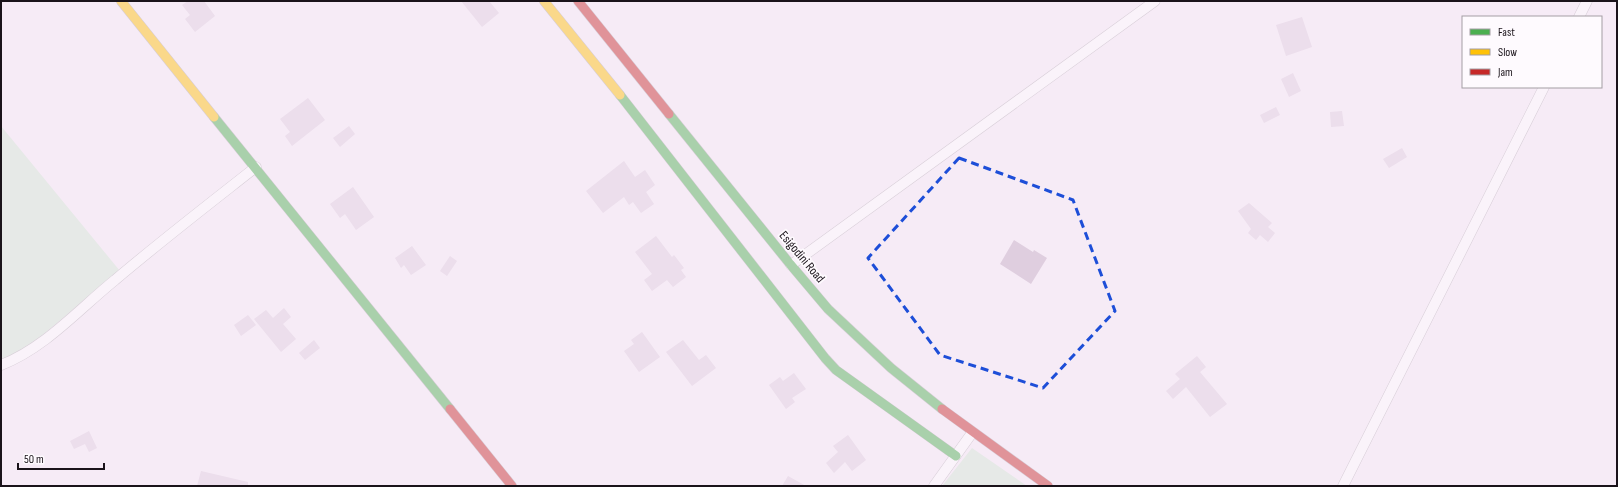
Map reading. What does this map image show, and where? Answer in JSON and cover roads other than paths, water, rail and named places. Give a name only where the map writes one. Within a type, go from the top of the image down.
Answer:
[{"type":"street","points":[[122,1],[512,486]]},
{"type":"street","points":[[544,1],[609,80],[836,370],[892,412],[956,456]]},
{"type":"street","name":"Esigodini Road","points":[[578,1],[791,265],[840,321],[914,388],[972,433],[1048,486]]},
{"type":"street","points":[[791,265],[1155,1]]},
{"type":"street","points":[[1580,16],[1587,1]]},
{"type":"street","points":[[1344,486],[1543,88]]},
{"type":"street","points":[[1,366],[29,351],[60,328],[115,280],[256,167]]},
{"type":"street","points":[[934,486],[972,433]]}]
